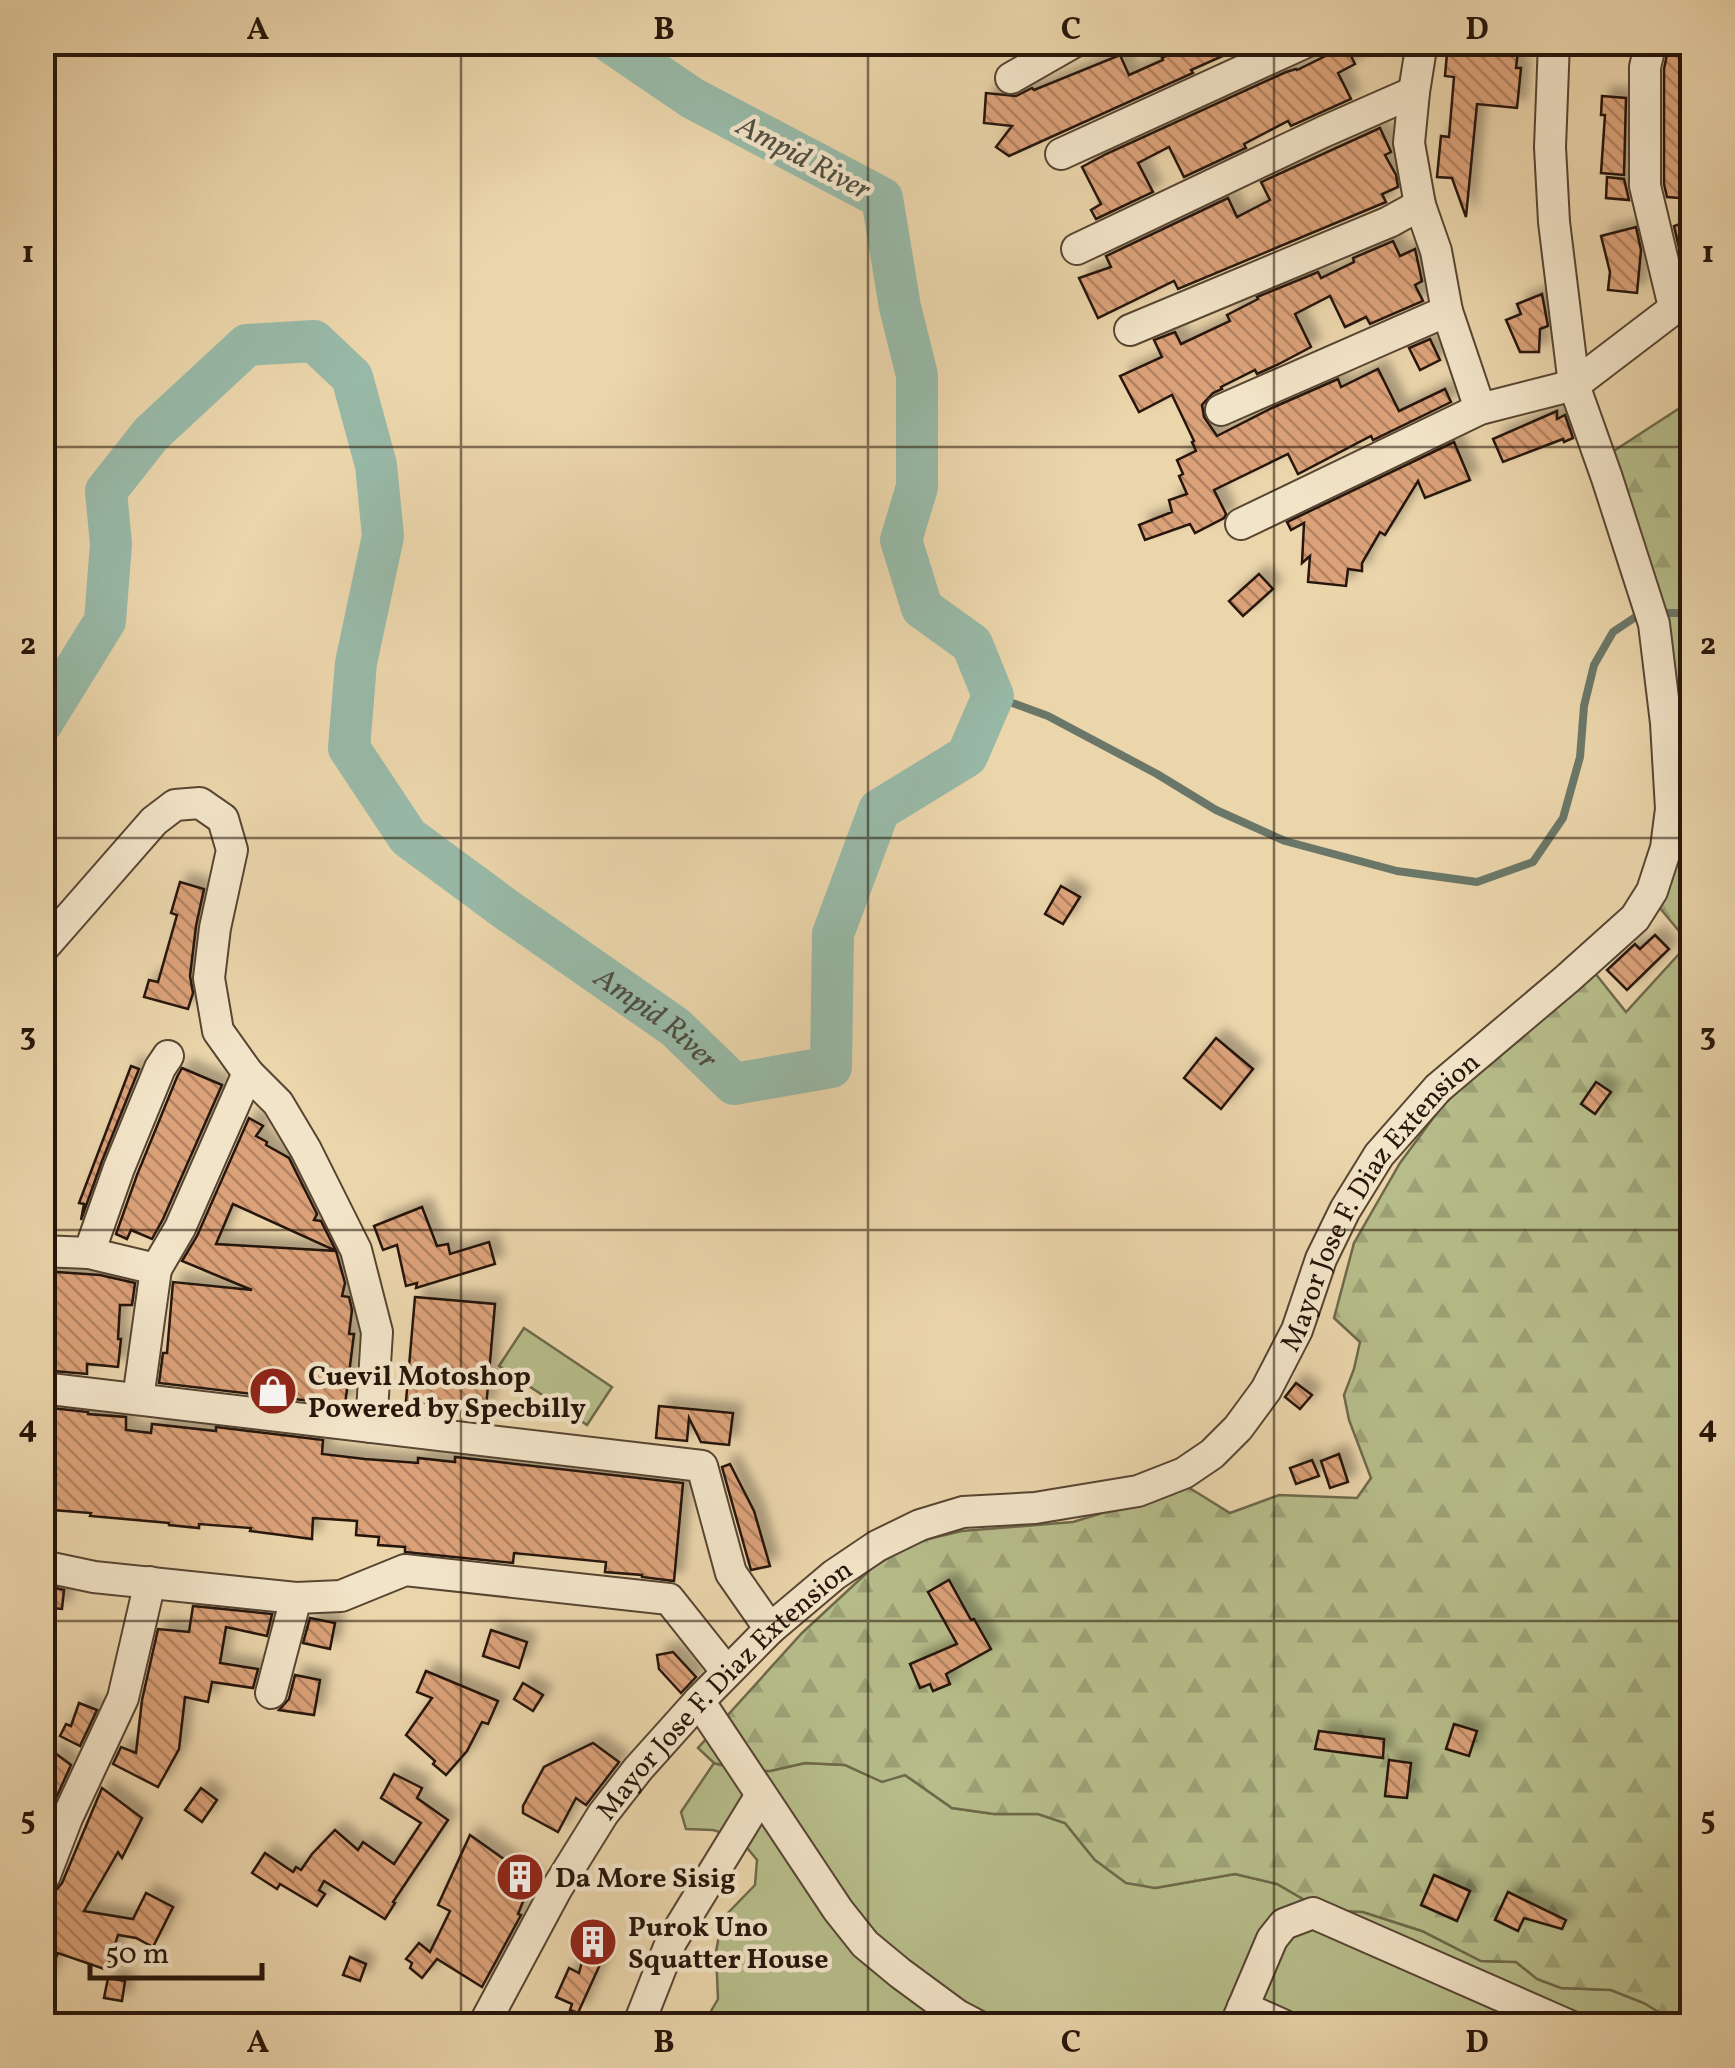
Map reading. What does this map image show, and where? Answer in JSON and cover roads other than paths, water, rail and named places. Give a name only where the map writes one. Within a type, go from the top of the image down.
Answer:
[{"type":"street","points":[[1011,78],[1074,42]]},
{"type":"street","points":[[1060,154],[1306,42]]},
{"type":"street","points":[[1422,42],[1409,143],[1420,206],[1436,251],[1447,312],[1480,409]]},
{"type":"street","name":"Mayor Jose F. Diaz Extension","points":[[482,2026],[556,1888],[603,1814],[638,1769],[770,1628],[834,1575],[877,1546],[920,1524],[963,1512],[1035,1508],[1138,1490],[1184,1473],[1212,1454],[1238,1428],[1266,1390],[1296,1330],[1345,1210],[1380,1155],[1438,1088],[1608,944],[1635,918],[1652,891],[1666,848],[1670,809],[1666,723],[1654,624],[1574,385],[1554,222],[1550,147],[1554,42]]},
{"type":"street","points":[[1242,524],[1480,409],[1574,385],[1684,301],[1645,186],[1645,67],[1651,42]]},
{"type":"street","points":[[1077,249],[1414,92]]},
{"type":"street","points":[[1130,330],[1420,206]]},
{"type":"street","points":[[1221,410],[1447,312]]},
{"type":"street","points":[[42,949],[154,822],[174,805],[200,803],[222,819],[232,850],[208,978],[218,1031],[248,1074],[278,1104],[306,1150],[356,1250],[377,1332],[372,1427]]},
{"type":"street","points":[[89,1253],[125,1151],[168,1056]]},
{"type":"street","points":[[138,1399],[156,1269],[180,1228],[248,1074]]},
{"type":"street","points":[[42,1250],[89,1253],[156,1269]]},
{"type":"street","points":[[42,1388],[702,1466],[731,1573],[770,1628]]},
{"type":"street","points":[[42,1566],[94,1577],[296,1598],[341,1596],[405,1570],[669,1600],[727,1672]]},
{"type":"street","points":[[44,1875],[123,1698],[150,1582]]},
{"type":"street","points":[[271,1693],[296,1598]]},
{"type":"street","points":[[698,1701],[865,1944],[928,1994],[978,2026]]},
{"type":"street","points":[[638,2026],[671,1942],[761,1794]]},
{"type":"street","points":[[1284,2026],[1239,2016],[1272,1940],[1284,1924],[1313,1914],[1570,2026]]},
{"type":"waterway","name":"Ampid River","points":[[42,723],[105,621],[111,544],[106,491],[151,434],[247,345],[314,341],[352,377],[376,465],[383,536],[356,663],[349,748],[408,837],[675,1027],[734,1084],[831,1067],[833,934],[879,810],[967,756],[993,696],[972,644],[922,608],[901,540],[917,487],[917,375],[900,307],[882,198],[692,98],[610,42]]},
{"type":"waterway","points":[[1667,613],[1692,613]]},
{"type":"waterway","points":[[993,696],[1048,716],[1216,810],[1285,841],[1397,871],[1477,882],[1533,862],[1563,818],[1580,757],[1584,706],[1594,665],[1613,632],[1637,616]]},
{"type":"place","name":"Cuevil Motoshop Powered by Specbilly","points":[[273,1391]]},
{"type":"place","name":"Da More Sisig","points":[[520,1877]]},
{"type":"place","name":"Purok Uno Squatter House","points":[[593,1942]]}]
